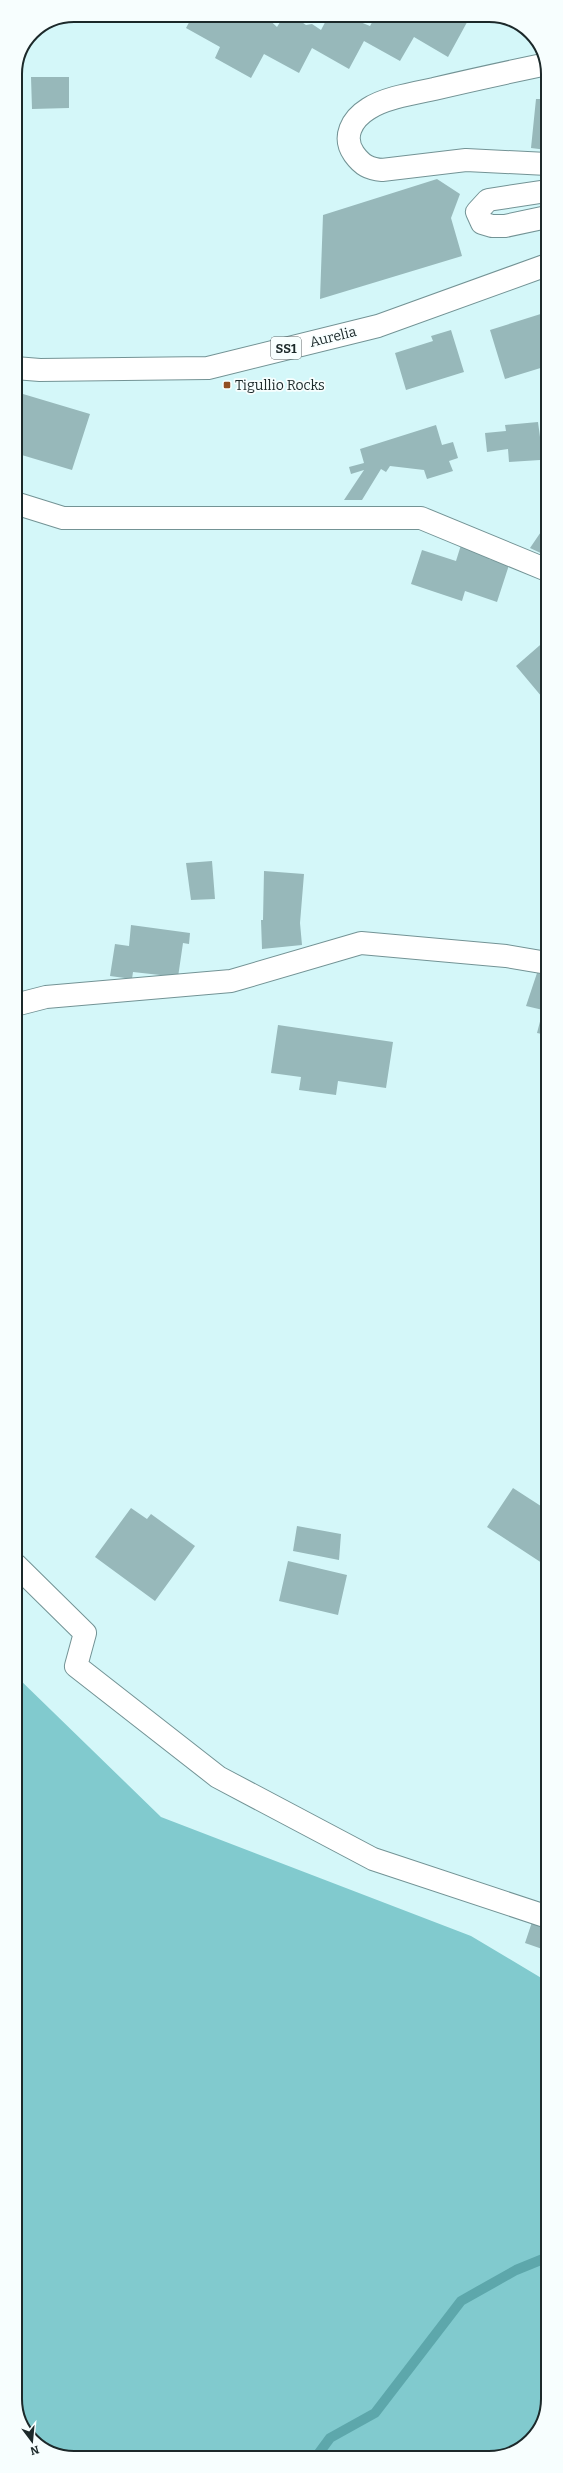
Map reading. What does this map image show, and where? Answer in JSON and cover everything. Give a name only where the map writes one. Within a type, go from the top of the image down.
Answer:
[{"type":"street","points":[[540,65],[409,94],[368,108],[354,119],[348,131],[352,152],[360,162],[370,169],[382,170],[466,160],[541,164]]},
{"type":"street","points":[[541,192],[488,200],[477,212],[482,223],[492,226],[541,218]]},
{"type":"street","name":"Aurelia","points":[[22,369],[40,370],[208,368],[378,326],[541,267]]},
{"type":"street","points":[[22,505],[63,518],[421,518],[541,568]]},
{"type":"street","points":[[22,1003],[46,997],[231,981],[361,943],[506,956],[541,962]]},
{"type":"street","points":[[22,1571],[85,1633],[76,1666],[218,1777],[373,1859],[541,1915]]},
{"type":"shaded area","points":[[22,1682],[161,1817],[471,1936],[541,1978],[541,2406],[534,2425],[521,2440],[515,2444],[499,2450],[489,2451],[71,2451],[52,2446],[52,2421],[27,2421],[23,2409],[22,2399]]},
{"type":"building","points":[[189,22],[272,22],[277,27],[280,22],[302,22],[306,25],[312,24],[321,30],[325,22],[360,22],[370,26],[372,22],[467,22],[448,57],[414,37],[400,61],[364,41],[349,69],[312,48],[299,73],[264,54],[251,78],[215,58],[220,47],[186,28]]},
{"type":"building","points":[[31,77],[69,77],[69,108],[32,109]]},
{"type":"building","points":[[536,99],[541,99],[541,149],[531,148]]},
{"type":"building","points":[[437,179],[460,194],[451,218],[462,256],[320,299],[323,215]]},
{"type":"building","points":[[541,314],[541,368],[505,379],[490,330]]},
{"type":"building","points":[[451,330],[464,372],[406,390],[395,353],[433,341],[431,336]]},
{"type":"building","points":[[23,394],[90,414],[72,470],[22,455]]},
{"type":"building","points":[[538,422],[541,437],[541,463],[540,460],[509,462],[508,449],[487,452],[485,433],[506,431],[505,425]]},
{"type":"building","points":[[436,425],[442,445],[453,442],[458,458],[449,461],[453,471],[427,479],[424,470],[390,466],[386,472],[381,469],[362,500],[344,500],[364,470],[351,474],[349,467],[364,463],[360,449]]},
{"type":"building","points":[[541,532],[541,553],[530,548]]},
{"type":"building","points":[[461,545],[490,554],[489,559],[509,565],[497,602],[465,591],[462,601],[411,584],[422,550],[456,561]]},
{"type":"building","points":[[541,644],[541,696],[516,666]]},
{"type":"building","points":[[212,861],[215,899],[191,900],[186,863]]},
{"type":"building","points":[[264,871],[304,874],[300,923],[302,945],[262,949],[261,920],[263,920]]},
{"type":"building","points":[[131,925],[190,933],[189,944],[183,943],[178,977],[133,972],[132,979],[110,976],[115,944],[129,946]]},
{"type":"building","points":[[537,973],[541,974],[541,1010],[526,1006]]},
{"type":"building","points":[[541,1018],[541,1034],[537,1033]]},
{"type":"building","points":[[278,1025],[393,1042],[386,1088],[338,1081],[336,1095],[299,1090],[301,1077],[271,1073]]},
{"type":"building","points":[[513,1488],[541,1506],[541,1562],[487,1527]]},
{"type":"building","points":[[131,1508],[147,1519],[151,1514],[195,1546],[155,1601],[95,1557]]},
{"type":"building","points":[[297,1526],[341,1534],[339,1560],[293,1551]]},
{"type":"building","points":[[288,1561],[347,1575],[338,1615],[279,1601]]},
{"type":"building","points":[[532,1922],[541,1925],[541,1949],[525,1943]]},
{"type":"waterway","points":[[320,2451],[330,2438],[375,2413],[461,2301],[516,2270],[541,2260]]},
{"type":"place","name":"Tigullio Rocks","points":[[227,385]]}]
